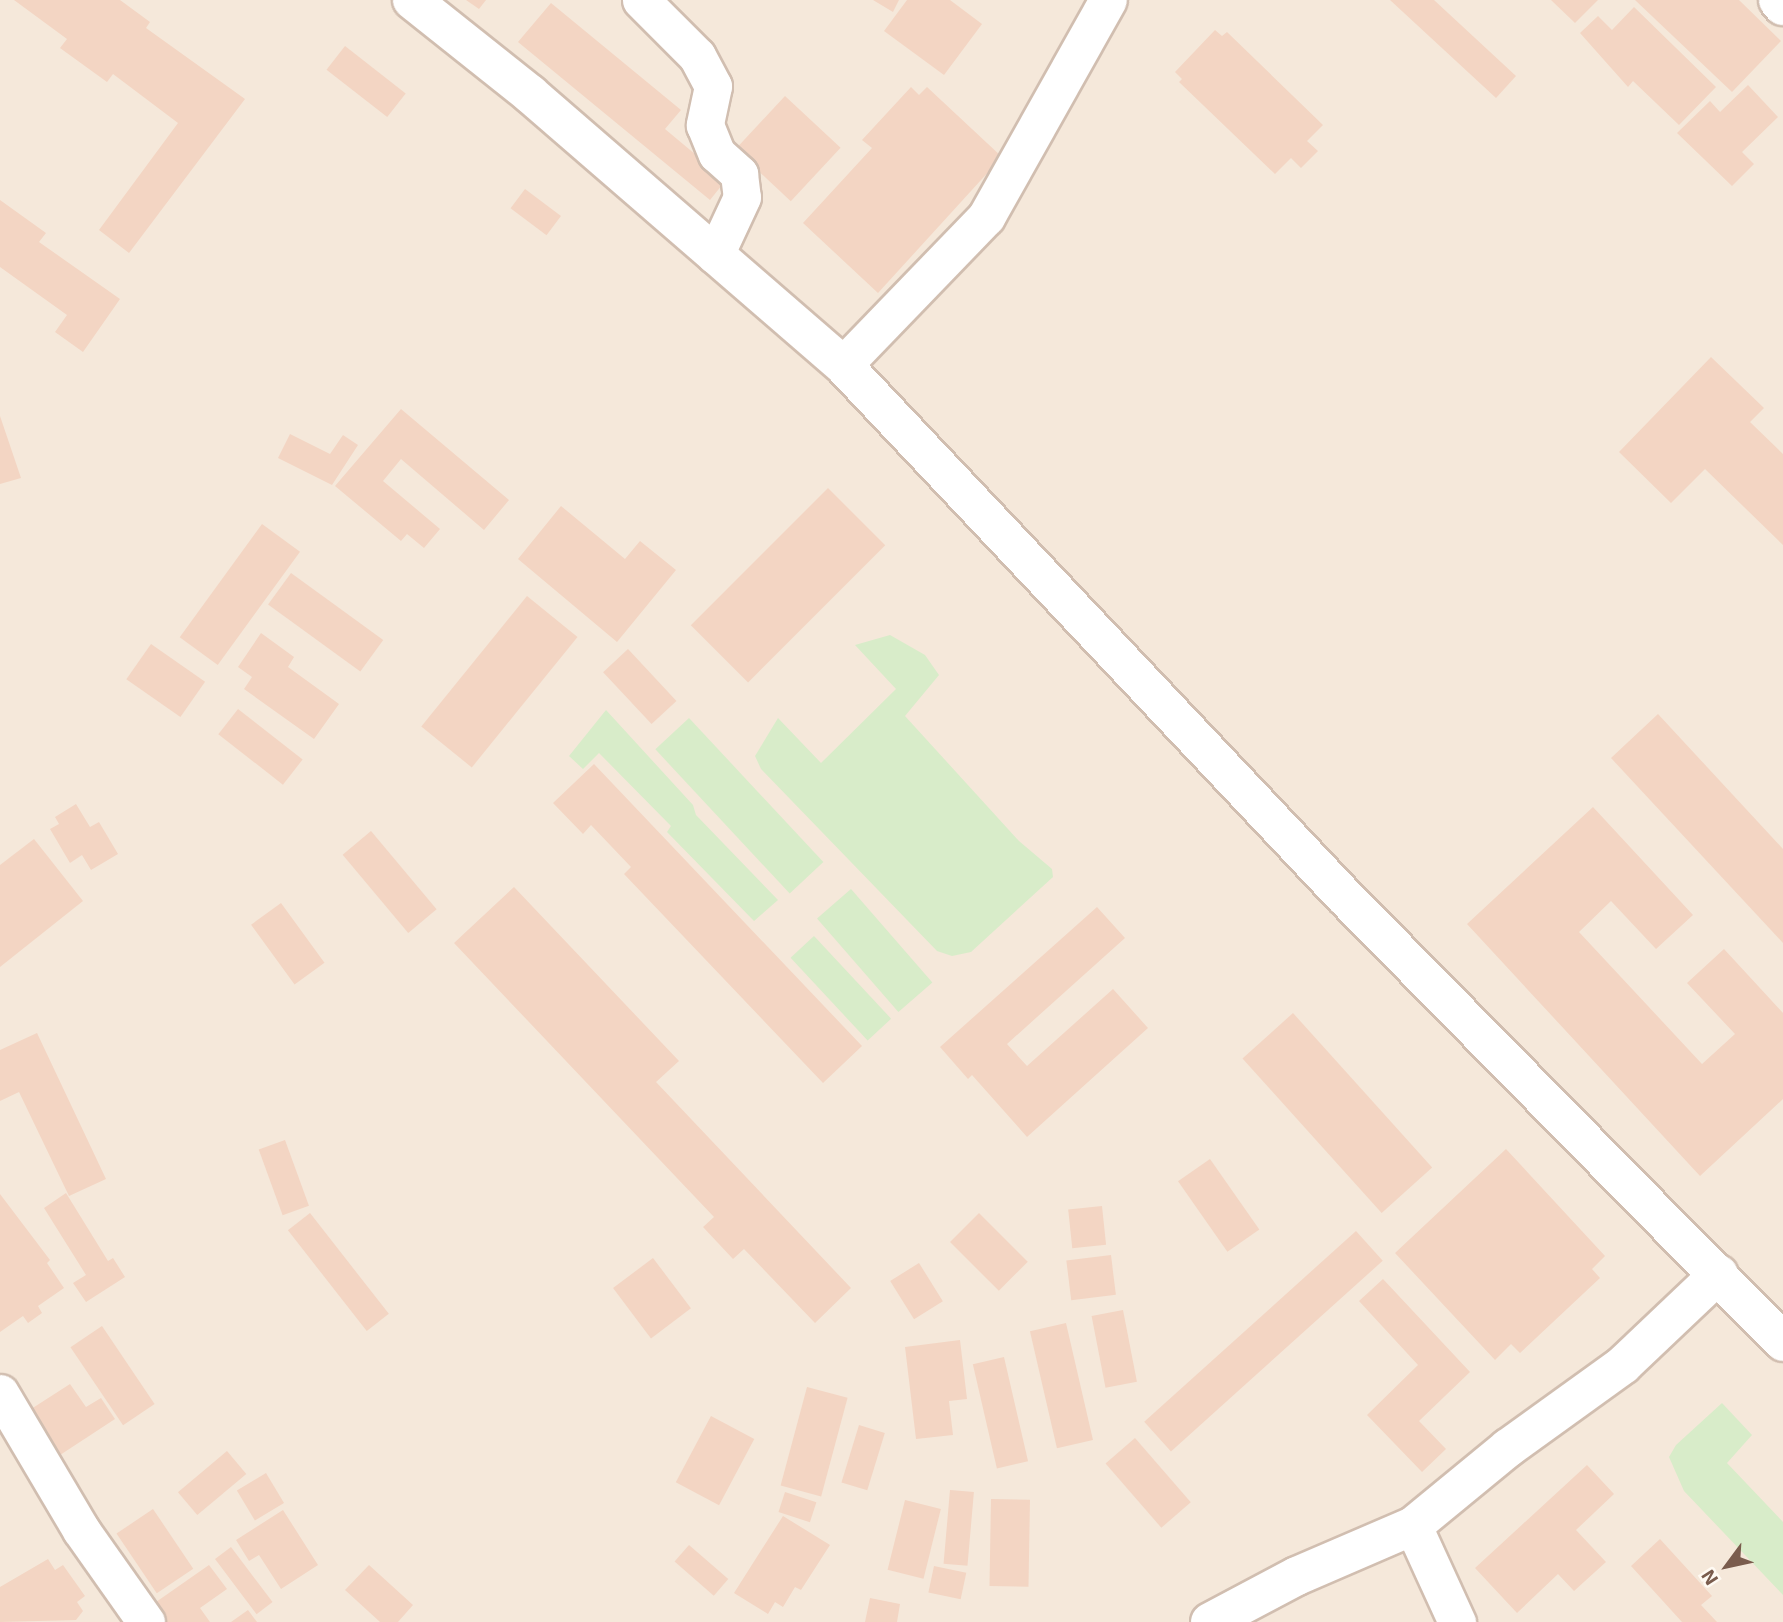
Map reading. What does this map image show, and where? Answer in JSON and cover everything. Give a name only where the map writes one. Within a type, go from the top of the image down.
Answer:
[{"type":"street","points":[[412,0],[843,365],[1343,895],[1783,1342]]},
{"type":"street","points":[[641,0],[697,56],[713,86],[705,125],[717,154],[739,174],[741,197],[715,255]]},
{"type":"street","points":[[843,365],[986,217],[1108,0]]},
{"type":"street","points":[[1777,0],[1782,6]]},
{"type":"street","points":[[1210,1622],[1297,1576],[1413,1526],[1623,1364],[1719,1274]]},
{"type":"street","points":[[0,1393],[81,1530],[146,1622]]},
{"type":"street","points":[[1413,1526],[1457,1622]]},
{"type":"shaded area","points":[[0,0],[1783,0],[1783,1622],[0,1622]]},
{"type":"green space","points":[[890,635],[925,655],[939,675],[905,716],[1019,841],[1052,869],[1053,877],[971,952],[952,956],[937,951],[761,769],[755,756],[778,718],[821,763],[896,689],[855,645]]},
{"type":"green space","points":[[606,710],[693,805],[696,815],[778,900],[754,921],[667,832],[671,826],[599,753],[583,769],[569,756]]},
{"type":"green space","points":[[689,718],[823,862],[790,893],[655,749]]},
{"type":"green space","points":[[851,889],[932,983],[898,1012],[817,919]]},
{"type":"green space","points":[[814,936],[891,1019],[868,1040],[791,958]]},
{"type":"green space","points":[[1722,1403],[1752,1435],[1727,1463],[1783,1522],[1783,1595],[1684,1491],[1669,1457],[1676,1445]]},
{"type":"building","points":[[14,0],[120,0],[150,22],[146,28],[245,99],[129,253],[99,230],[178,123],[113,74],[107,82],[60,48],[67,39]]},
{"type":"building","points":[[466,0],[486,0],[479,9]]},
{"type":"building","points":[[873,0],[899,0],[893,12]]},
{"type":"building","points":[[907,0],[950,0],[982,24],[944,75],[884,31]]},
{"type":"building","points":[[1390,0],[1434,0],[1516,76],[1496,98]]},
{"type":"building","points":[[1551,0],[1598,0],[1575,23]]},
{"type":"building","points":[[1635,0],[1739,0],[1781,41],[1732,92]]},
{"type":"building","points":[[551,3],[681,110],[665,129],[726,180],[710,200],[518,42]]},
{"type":"building","points":[[1634,7],[1716,87],[1679,125],[1633,81],[1628,87],[1580,33],[1598,16],[1612,30]]},
{"type":"building","points":[[1215,30],[1222,36],[1227,32],[1323,125],[1307,141],[1318,151],[1301,168],[1291,158],[1275,174],[1179,82],[1182,79],[1175,72]]},
{"type":"building","points":[[345,46],[406,93],[387,117],[327,70]]},
{"type":"building","points":[[1748,85],[1778,117],[1742,152],[1754,164],[1732,186],[1677,133],[1710,101],[1720,112]]},
{"type":"building","points":[[911,87],[919,95],[927,87],[1002,157],[878,293],[803,223],[872,148],[862,140]]},
{"type":"building","points":[[785,96],[841,148],[791,201],[735,149]]},
{"type":"building","points":[[525,189],[561,216],[546,235],[511,208]]},
{"type":"building","points":[[0,200],[46,233],[39,242],[120,299],[83,352],[55,332],[67,315],[0,267]]},
{"type":"building","points":[[1711,357],[1764,408],[1750,422],[1783,454],[1783,545],[1705,469],[1671,503],[1619,452]]},
{"type":"building","points":[[401,409],[509,500],[484,530],[401,459],[383,481],[440,529],[424,548],[407,534],[401,541],[335,486]]},
{"type":"building","points":[[0,416],[21,478],[0,484]]},
{"type":"building","points":[[290,434],[330,454],[343,435],[358,445],[332,485],[278,458]]},
{"type":"building","points":[[828,488],[885,545],[748,682],[691,625]]},
{"type":"building","points":[[561,506],[625,559],[640,541],[676,570],[617,642],[518,559]]},
{"type":"building","points":[[262,524],[300,552],[218,665],[180,637]]},
{"type":"building","points":[[291,573],[383,640],[360,672],[268,605]]},
{"type":"building","points":[[527,596],[578,637],[472,767],[421,727]]},
{"type":"building","points":[[261,633],[294,657],[288,667],[339,704],[314,739],[244,689],[252,677],[238,667]]},
{"type":"building","points":[[151,644],[205,682],[180,717],[126,679]]},
{"type":"building","points":[[628,649],[676,701],[652,724],[603,672]]},
{"type":"building","points":[[238,709],[303,759],[283,785],[218,734]]},
{"type":"building","points":[[1658,714],[1783,849],[1783,943],[1611,758]]},
{"type":"building","points":[[594,764],[862,1046],[823,1083],[624,874],[631,867],[591,825],[583,834],[553,803]]},
{"type":"building","points":[[76,804],[90,827],[99,822],[118,854],[91,870],[82,855],[70,863],[50,829],[59,824],[55,817]]},
{"type":"building","points":[[1593,807],[1693,915],[1656,949],[1611,901],[1579,932],[1702,1064],[1735,1034],[1687,983],[1724,949],[1783,1013],[1783,1099],[1700,1176],[1467,924]]},
{"type":"building","points":[[371,831],[437,909],[408,933],[343,855]]},
{"type":"building","points":[[34,839],[83,901],[0,967],[0,865]]},
{"type":"building","points":[[514,887],[679,1061],[656,1082],[851,1288],[815,1323],[744,1249],[733,1259],[703,1227],[714,1217],[454,943]]},
{"type":"building","points":[[281,903],[324,963],[295,985],[251,925]]},
{"type":"building","points":[[1097,907],[1125,938],[1007,1044],[1027,1066],[1113,989],[1148,1028],[1027,1137],[972,1075],[968,1079],[940,1047]]},
{"type":"building","points":[[1293,1013],[1432,1168],[1382,1213],[1242,1059]]},
{"type":"building","points":[[37,1033],[106,1179],[69,1196],[19,1092],[0,1101],[0,1050]]},
{"type":"building","points":[[285,1140],[309,1206],[283,1215],[259,1150]]},
{"type":"building","points":[[1506,1149],[1605,1256],[1592,1269],[1600,1278],[1520,1353],[1511,1344],[1495,1360],[1395,1253]]},
{"type":"building","points":[[1210,1159],[1259,1229],[1227,1252],[1178,1181]]},
{"type":"building","points":[[66,1193],[108,1261],[113,1258],[125,1277],[86,1302],[73,1283],[86,1275],[44,1208]]},
{"type":"building","points":[[0,1194],[50,1260],[47,1263],[64,1288],[38,1306],[42,1313],[28,1323],[23,1316],[0,1332]]},
{"type":"building","points":[[1102,1206],[1106,1245],[1072,1248],[1068,1210]]},
{"type":"building","points":[[310,1213],[389,1314],[367,1331],[288,1230]]},
{"type":"building","points":[[979,1213],[1028,1262],[999,1291],[950,1242]]},
{"type":"building","points":[[1356,1231],[1383,1261],[1171,1451],[1144,1422]]},
{"type":"building","points":[[1111,1255],[1116,1295],[1071,1300],[1066,1260]]},
{"type":"building","points":[[653,1258],[691,1308],[651,1338],[613,1288]]},
{"type":"building","points":[[919,1263],[943,1301],[914,1319],[890,1281]]},
{"type":"building","points":[[1383,1279],[1470,1372],[1419,1421],[1446,1449],[1422,1472],[1367,1415],[1418,1365],[1359,1301]]},
{"type":"building","points":[[1123,1310],[1137,1382],[1106,1388],[1092,1316]]},
{"type":"building","points":[[1066,1323],[1093,1440],[1057,1448],[1030,1331]]},
{"type":"building","points":[[102,1326],[155,1404],[123,1425],[70,1347]]},
{"type":"building","points":[[960,1340],[967,1399],[949,1401],[953,1435],[916,1439],[905,1347]]},
{"type":"building","points":[[1004,1357],[1028,1461],[997,1468],[973,1364]]},
{"type":"building","points":[[70,1384],[86,1407],[101,1398],[115,1419],[57,1457],[28,1411]]},
{"type":"building","points":[[807,1387],[848,1398],[821,1496],[781,1486]]},
{"type":"building","points":[[711,1416],[754,1439],[719,1505],[676,1482]]},
{"type":"building","points":[[859,1425],[885,1433],[867,1490],[841,1482]]},
{"type":"building","points":[[1135,1438],[1191,1502],[1161,1528],[1106,1464]]},
{"type":"building","points":[[227,1451],[246,1474],[197,1515],[178,1492]]},
{"type":"building","points":[[1587,1465],[1614,1494],[1576,1530],[1606,1562],[1574,1591],[1558,1574],[1517,1613],[1475,1568]]},
{"type":"building","points":[[266,1473],[284,1503],[255,1521],[237,1491]]},
{"type":"building","points":[[950,1490],[974,1492],[967,1566],[944,1564]]},
{"type":"building","points":[[785,1492],[816,1502],[810,1522],[779,1512]]},
{"type":"building","points":[[991,1499],[1030,1500],[1028,1587],[989,1586]]},
{"type":"building","points":[[905,1500],[941,1509],[923,1579],[888,1570]]},
{"type":"building","points":[[153,1509],[193,1569],[157,1593],[117,1534]]},
{"type":"building","points":[[283,1510],[318,1565],[281,1589],[259,1555],[249,1561],[236,1540]]},
{"type":"building","points":[[783,1516],[830,1545],[801,1590],[795,1587],[783,1607],[775,1602],[768,1614],[734,1593]]},
{"type":"building","points":[[1660,1539],[1712,1596],[1701,1605],[1717,1622],[1682,1622],[1631,1566]]},
{"type":"building","points":[[689,1545],[728,1579],[714,1596],[675,1562]]},
{"type":"building","points":[[231,1547],[273,1602],[257,1614],[215,1559]]},
{"type":"building","points":[[48,1559],[55,1570],[63,1565],[85,1596],[77,1602],[83,1611],[76,1620],[0,1622],[0,1587]]},
{"type":"building","points":[[209,1565],[227,1589],[200,1608],[210,1622],[155,1622],[146,1609]]},
{"type":"building","points":[[369,1565],[413,1605],[398,1622],[380,1622],[345,1590]]},
{"type":"building","points":[[934,1566],[966,1573],[961,1599],[928,1592]]},
{"type":"building","points":[[870,1598],[900,1604],[897,1622],[865,1622]]},
{"type":"building","points":[[248,1610],[257,1622],[231,1622]]}]
